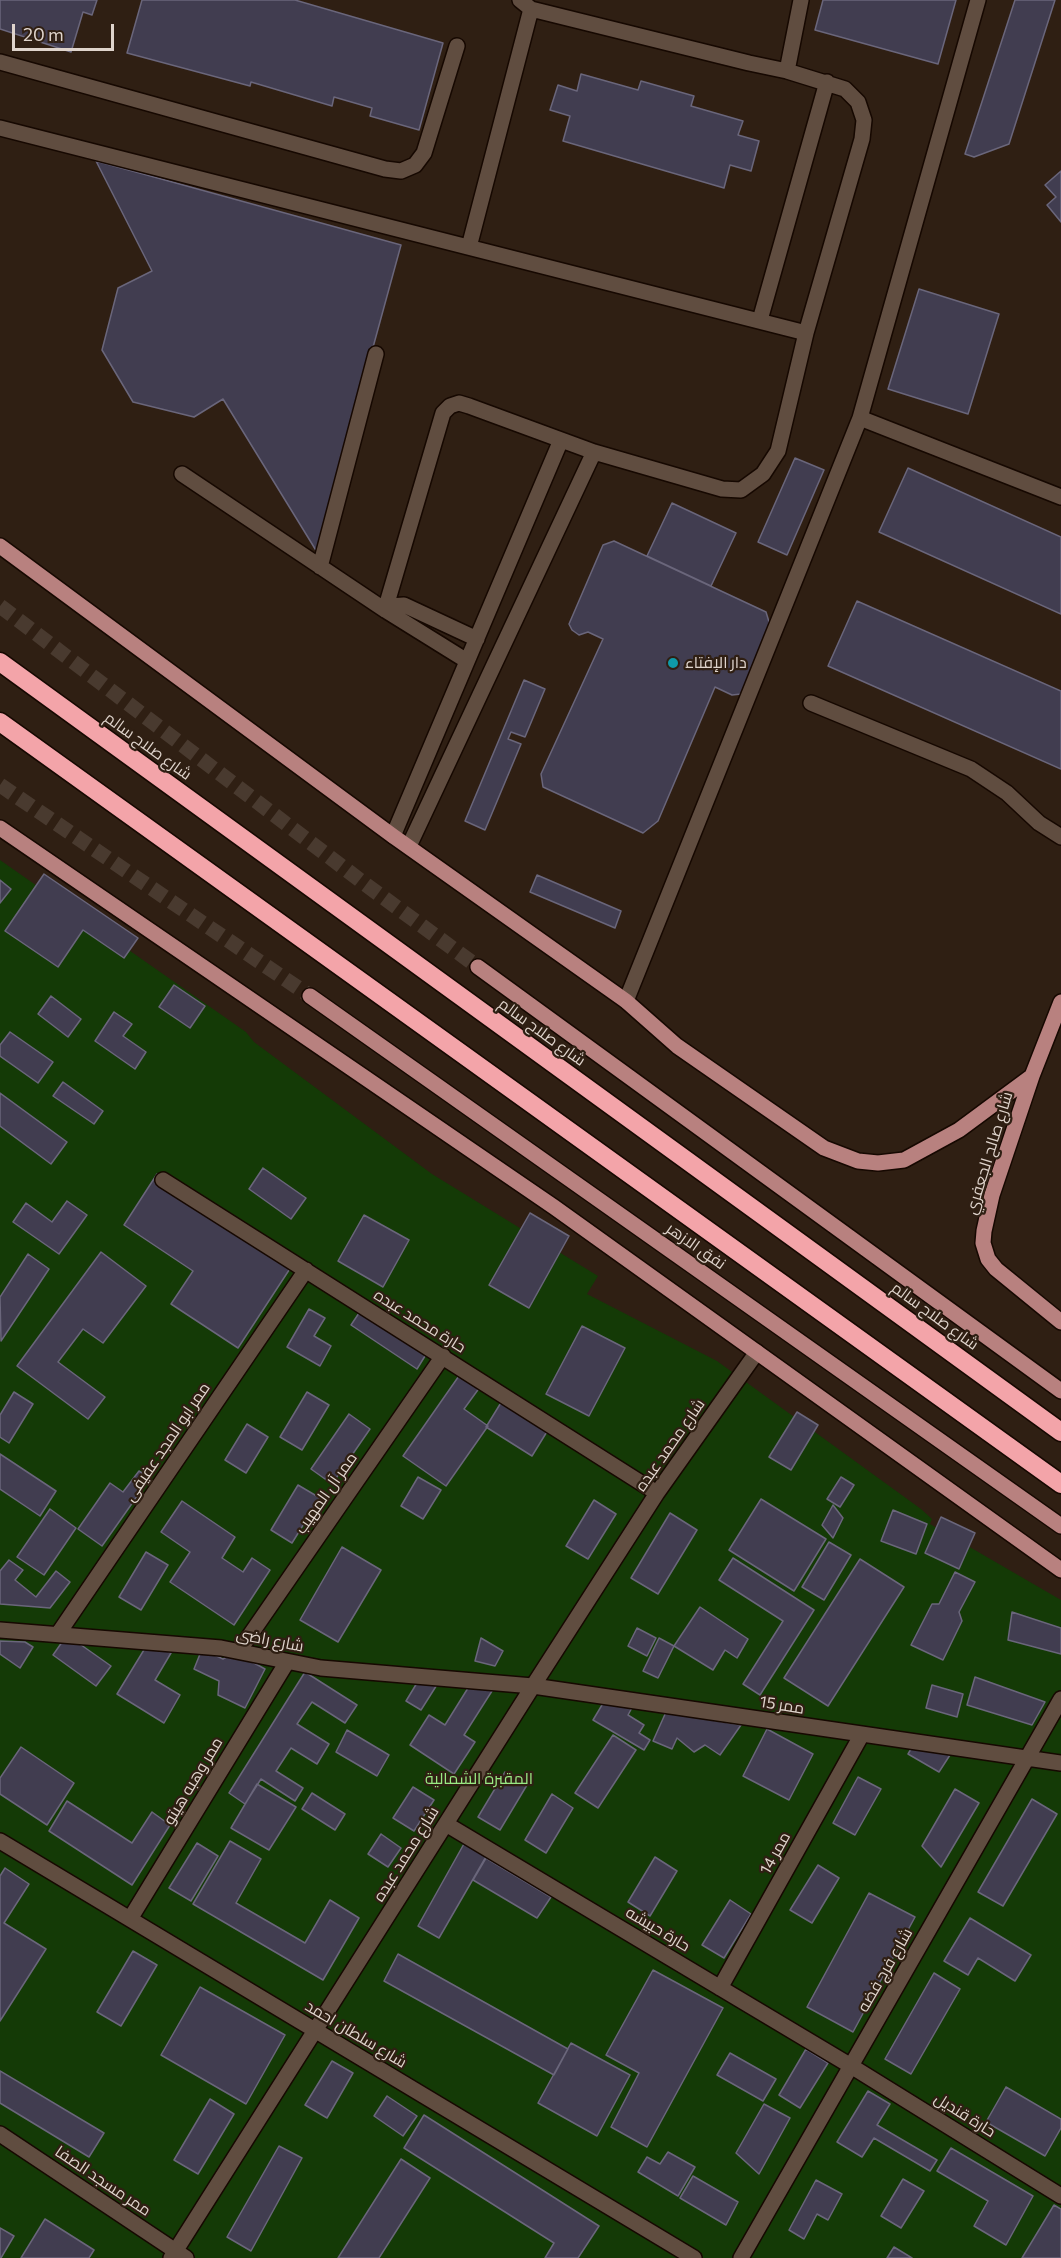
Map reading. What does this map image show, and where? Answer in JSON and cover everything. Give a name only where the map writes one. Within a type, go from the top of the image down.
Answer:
[{"type":"highway","name":"شارع صلاح سالم","points":[[0,662],[1061,1432]]},
{"type":"highway","points":[[0,722],[1061,1484]]},
{"type":"main road","points":[[0,546],[393,836],[626,1001],[677,1046],[824,1148],[858,1161],[904,1160],[959,1130],[1032,1076]]},
{"type":"main road","points":[[0,828],[365,1077],[757,1352],[1061,1570]]},
{"type":"main road","points":[[478,967],[1061,1391]]},
{"type":"main road","name":"نفق الازهر","points":[[310,996],[1061,1526]]},
{"type":"main road","name":"شارع صالح الجعفري","points":[[1061,1002],[1032,1076],[992,1195],[983,1243],[988,1259],[996,1269],[1061,1322]]},
{"type":"street","points":[[787,71],[801,0]]},
{"type":"street","points":[[626,1001],[860,418],[978,0]]},
{"type":"street","points":[[385,610],[443,413],[450,406],[459,404],[469,406],[594,452],[722,489],[741,490],[763,474],[778,451],[806,333],[862,139],[864,120],[858,102],[845,89],[827,82],[526,5],[469,247]]},
{"type":"street","points":[[0,62],[385,170],[401,171],[415,165],[423,153],[457,46]]},
{"type":"street","points":[[760,320],[827,82]]},
{"type":"street","points":[[0,128],[806,333]]},
{"type":"street","points":[[320,567],[376,354]]},
{"type":"street","points":[[860,418],[1061,497]]},
{"type":"street","points":[[393,836],[561,440]]},
{"type":"street","points":[[409,846],[594,452]]},
{"type":"street","points":[[182,474],[385,610],[467,661]]},
{"type":"street","points":[[385,610],[390,606],[404,605],[477,639]]},
{"type":"street","points":[[812,703],[971,769],[1007,793],[1039,823],[1061,837]]},
{"type":"street","points":[[445,714],[466,724]]},
{"type":"street","name":"حارة محمد عبده","points":[[163,1180],[657,1493]]},
{"type":"street","name":"ممر ابو المجد عفيفى","points":[[58,1634],[306,1270]]},
{"type":"street","name":"شارع محمد عبده","points":[[177,2256],[533,1686],[657,1493],[757,1352]]},
{"type":"street","name":"ممر آل المهيب","points":[[238,1651],[443,1356]]},
{"type":"street","name":"شارع راضى","points":[[0,1630],[238,1651],[321,1668],[533,1686]]},
{"type":"street","name":"ممر وهبه هيتو","points":[[130,1919],[287,1662]]},
{"type":"street","name":"ممر 15","points":[[533,1686],[861,1736],[1061,1763]]},
{"type":"street","name":"شارع فرج فضه","points":[[741,2258],[1061,1699]]},
{"type":"street","name":"ممر 14","points":[[720,1988],[861,1736]]},
{"type":"street","name":"حارة حبيشه","points":[[447,1824],[851,2066]]},
{"type":"street","name":"شارع سلطان احمد","points":[[0,1842],[694,2258]]},
{"type":"street","name":"حارة قنديل","points":[[851,2066],[1061,2196]]},
{"type":"street","name":"ممر مسجد الصفا","points":[[0,2134],[177,2256]]},
{"type":"green space","name":"المقبرة الشمالية","points":[[0,860],[246,1032],[254,1042],[432,1174],[598,1276],[587,1294],[717,1361],[921,1509],[932,1519],[930,1524],[1061,1600],[1061,2258],[0,2258]]},
{"type":"building","points":[[0,0],[97,0],[92,15],[83,12],[71,52],[0,29]]},
{"type":"building","points":[[142,0],[295,0],[443,43],[419,130],[370,116],[372,108],[334,97],[332,106],[251,82],[250,86],[127,53]]},
{"type":"building","points":[[823,0],[956,0],[938,64],[815,30]]},
{"type":"building","points":[[1015,0],[1055,0],[1009,144],[974,157],[965,154]]},
{"type":"building","points":[[581,74],[638,90],[641,81],[694,96],[691,106],[743,121],[738,135],[759,141],[751,171],[730,165],[724,188],[563,141],[570,116],[550,110],[558,85],[577,91]]},
{"type":"building","points":[[96,161],[401,245],[317,552],[223,399],[194,417],[133,402],[102,350],[118,288],[152,271]]},
{"type":"building","points":[[1061,171],[1061,222],[1047,205],[1056,197],[1045,185]]},
{"type":"building","points":[[919,289],[999,314],[968,414],[888,389]]},
{"type":"building","points":[[795,458],[824,470],[787,555],[758,542]]},
{"type":"building","points":[[908,468],[1061,537],[1061,614],[879,532]]},
{"type":"building","points":[[672,503],[736,533],[711,586],[647,556]]},
{"type":"building","name":"دار الإفتاء","points":[[614,541],[766,612],[770,625],[741,694],[732,695],[715,687],[658,821],[643,833],[543,787],[541,774],[603,639],[588,632],[579,635],[572,630],[569,624],[603,545]]},
{"type":"building","points":[[857,601],[1061,691],[1061,769],[828,666]]},
{"type":"building","points":[[524,680],[545,689],[525,737],[511,732],[508,739],[521,744],[485,830],[465,821]]},
{"type":"building","points":[[44,874],[138,938],[124,958],[83,930],[58,967],[5,931]]},
{"type":"building","points":[[537,875],[621,911],[615,928],[530,892]]},
{"type":"building","points":[[0,880],[11,889],[0,903]]},
{"type":"building","points":[[174,985],[205,1006],[190,1028],[159,1007]]},
{"type":"building","points":[[51,996],[81,1019],[68,1037],[38,1014]]},
{"type":"building","points":[[114,1012],[132,1024],[123,1036],[146,1052],[135,1069],[95,1041]]},
{"type":"building","points":[[10,1032],[53,1062],[38,1083],[0,1056],[0,1045]]},
{"type":"building","points":[[63,1082],[103,1111],[94,1124],[53,1096]]},
{"type":"building","points":[[0,1093],[67,1142],[51,1164],[0,1126]]},
{"type":"building","points":[[263,1168],[306,1198],[291,1219],[249,1189]]},
{"type":"building","points":[[157,1174],[293,1264],[238,1348],[171,1304],[193,1271],[124,1225]]},
{"type":"building","points":[[67,1201],[87,1215],[59,1254],[13,1222],[26,1203],[52,1222]]},
{"type":"building","points":[[530,1213],[569,1236],[529,1308],[489,1285]]},
{"type":"building","points":[[364,1215],[409,1240],[383,1287],[338,1261]]},
{"type":"building","points":[[101,1252],[146,1286],[103,1343],[83,1329],[58,1362],[105,1397],[88,1419],[17,1366]]},
{"type":"building","points":[[28,1254],[49,1269],[1,1341],[0,1297]]},
{"type":"building","points":[[365,1304],[430,1348],[417,1369],[351,1325]]},
{"type":"building","points":[[309,1309],[325,1318],[314,1336],[331,1346],[320,1366],[287,1347]]},
{"type":"building","points":[[582,1326],[625,1348],[589,1416],[546,1394]]},
{"type":"building","points":[[461,1373],[480,1387],[464,1409],[488,1426],[446,1486],[403,1456]]},
{"type":"building","points":[[14,1392],[33,1404],[9,1443],[0,1437],[0,1415]]},
{"type":"building","points":[[307,1392],[329,1405],[302,1450],[280,1437]]},
{"type":"building","points":[[502,1401],[548,1430],[532,1456],[486,1427]]},
{"type":"building","points":[[797,1412],[818,1425],[791,1470],[769,1457]]},
{"type":"building","points":[[349,1414],[370,1429],[332,1484],[311,1469]]},
{"type":"building","points":[[247,1424],[268,1437],[246,1473],[225,1460]]},
{"type":"building","points":[[0,1454],[56,1491],[40,1516],[0,1489]]},
{"type":"building","points":[[139,1471],[150,1478],[102,1546],[78,1529],[110,1483],[123,1492]]},
{"type":"building","points":[[418,1477],[441,1490],[423,1519],[401,1506]]},
{"type":"building","points":[[841,1477],[854,1485],[840,1507],[827,1499]]},
{"type":"building","points":[[298,1485],[320,1498],[292,1543],[271,1530]]},
{"type":"building","points":[[761,1499],[826,1539],[794,1591],[729,1550]]},
{"type":"building","points":[[594,1500],[616,1514],[588,1559],[566,1546]]},
{"type":"building","points":[[182,1501],[235,1537],[222,1558],[243,1572],[252,1558],[270,1570],[234,1625],[170,1582],[190,1552],[161,1532]]},
{"type":"building","points":[[833,1505],[843,1518],[833,1538],[822,1525]]},
{"type":"building","points":[[50,1509],[76,1528],[44,1575],[17,1557]]},
{"type":"building","points":[[893,1510],[927,1524],[916,1554],[881,1541]]},
{"type":"building","points":[[670,1513],[697,1530],[658,1594],[631,1578]]},
{"type":"building","points":[[941,1517],[975,1533],[959,1569],[925,1553]]},
{"type":"building","points":[[829,1542],[851,1555],[824,1600],[802,1587]]},
{"type":"building","points":[[342,1547],[381,1570],[338,1642],[300,1620]]},
{"type":"building","points":[[146,1552],[168,1565],[141,1610],[119,1597]]},
{"type":"building","points":[[733,1558],[814,1610],[760,1695],[743,1684],[783,1621],[719,1580]]},
{"type":"building","points":[[860,1559],[904,1587],[828,1706],[784,1678]]},
{"type":"building","points":[[9,1560],[23,1570],[15,1580],[36,1597],[56,1571],[70,1582],[50,1608],[0,1604],[0,1571]]},
{"type":"building","points":[[955,1572],[975,1582],[959,1612],[962,1621],[943,1660],[911,1645],[932,1604],[939,1604]]},
{"type":"building","points":[[700,1607],[748,1639],[737,1658],[725,1650],[713,1670],[674,1646]]},
{"type":"building","points":[[1012,1612],[1061,1628],[1061,1654],[1008,1640]]},
{"type":"building","points":[[637,1628],[656,1638],[647,1656],[628,1646]]},
{"type":"building","points":[[67,1635],[111,1666],[96,1686],[53,1655]]},
{"type":"building","points":[[481,1638],[503,1651],[495,1666],[475,1661]]},
{"type":"building","points":[[659,1638],[674,1646],[658,1678],[643,1671]]},
{"type":"building","points":[[150,1640],[171,1653],[155,1680],[180,1695],[164,1723],[117,1694]]},
{"type":"building","points":[[0,1641],[25,1642],[33,1647],[20,1668],[0,1654]]},
{"type":"building","points":[[202,1649],[223,1659],[234,1652],[265,1669],[245,1708],[218,1695],[219,1681],[194,1669]]},
{"type":"building","points":[[305,1672],[357,1705],[345,1723],[312,1702],[297,1724],[329,1744],[317,1764],[291,1748],[276,1771],[303,1788],[295,1801],[261,1779],[245,1804],[229,1793]]},
{"type":"building","points":[[975,1677],[1045,1702],[1032,1725],[967,1705]]},
{"type":"building","points":[[420,1678],[440,1680],[421,1710],[406,1701]]},
{"type":"building","points":[[473,1680],[492,1691],[464,1735],[475,1742],[454,1774],[410,1745],[429,1715],[445,1725]]},
{"type":"building","points":[[932,1685],[963,1694],[957,1717],[926,1708]]},
{"type":"building","points":[[611,1690],[634,1704],[628,1715],[644,1725],[639,1733],[650,1740],[644,1750],[593,1720]]},
{"type":"building","points":[[666,1712],[741,1725],[720,1755],[705,1745],[694,1752],[677,1738],[672,1749],[653,1741]]},
{"type":"building","points":[[767,1729],[813,1754],[789,1800],[743,1776]]},
{"type":"building","points":[[347,1730],[389,1755],[377,1776],[336,1752]]},
{"type":"building","points":[[613,1735],[636,1750],[598,1808],[575,1793]]},
{"type":"building","points":[[915,1742],[950,1755],[939,1772],[908,1754]]},
{"type":"building","points":[[21,1747],[74,1783],[47,1825],[0,1794],[0,1778]]},
{"type":"building","points":[[505,1772],[527,1785],[500,1830],[478,1817]]},
{"type":"building","points":[[858,1777],[881,1789],[855,1835],[833,1823]]},
{"type":"building","points":[[257,1784],[296,1807],[269,1850],[231,1828]]},
{"type":"building","points":[[413,1787],[434,1800],[414,1831],[393,1818]]},
{"type":"building","points":[[955,1789],[979,1803],[941,1867],[922,1846]]},
{"type":"building","points":[[312,1793],[345,1814],[335,1830],[302,1809]]},
{"type":"building","points":[[552,1794],[573,1808],[546,1853],[525,1840]]},
{"type":"building","points":[[1032,1799],[1057,1814],[1003,1906],[978,1892]]},
{"type":"building","points":[[67,1801],[132,1843],[152,1812],[170,1825],[132,1885],[49,1831]]},
{"type":"building","points":[[381,1834],[401,1848],[388,1867],[368,1854]]},
{"type":"building","points":[[230,1841],[261,1859],[236,1903],[305,1943],[330,1900],[359,1918],[323,1980],[193,1904]]},
{"type":"building","points":[[465,1842],[487,1855],[439,1938],[418,1926]]},
{"type":"building","points":[[197,1843],[218,1856],[191,1901],[169,1888]]},
{"type":"building","points":[[655,1857],[677,1871],[650,1916],[628,1902]]},
{"type":"building","points":[[486,1858],[551,1897],[537,1918],[473,1880]]},
{"type":"building","points":[[818,1865],[839,1878],[812,1923],[790,1910]]},
{"type":"building","points":[[5,1868],[29,1884],[4,1923],[46,1949],[0,2021],[0,1876]]},
{"type":"building","points":[[869,1893],[915,1917],[853,2032],[807,2007]]},
{"type":"building","points":[[730,1900],[751,1914],[724,1958],[702,1945]]},
{"type":"building","points":[[970,1918],[1031,1955],[1015,1981],[978,1958],[968,1975],[944,1961]]},
{"type":"building","points":[[133,1951],[157,1965],[121,2026],[97,2012]]},
{"type":"building","points":[[398,1954],[568,2049],[554,2075],[384,1981]]},
{"type":"building","points":[[653,1970],[723,2008],[647,2147],[611,2127],[639,2073],[606,2055]]},
{"type":"building","points":[[934,1973],[960,1989],[911,2074],[885,2059]]},
{"type":"building","points":[[200,1987],[285,2035],[246,2104],[161,2055]]},
{"type":"building","points":[[571,2043],[630,2075],[597,2136],[538,2103]]},
{"type":"building","points":[[806,2049],[828,2063],[800,2108],[779,2095]]},
{"type":"building","points":[[730,2053],[776,2079],[763,2101],[717,2075]]},
{"type":"building","points":[[332,2061],[353,2073],[327,2118],[305,2105]]},
{"type":"building","points":[[0,2071],[104,2133],[89,2157],[0,2103]]},
{"type":"building","points":[[1006,2087],[1061,2119],[1061,2128],[1045,2156],[986,2122]]},
{"type":"building","points":[[868,2091],[890,2104],[877,2125],[937,2160],[930,2171],[874,2138],[862,2157],[837,2142]]},
{"type":"building","points":[[387,2096],[417,2116],[403,2136],[374,2116]]},
{"type":"building","points":[[210,2099],[234,2114],[198,2174],[174,2160]]},
{"type":"building","points":[[764,2104],[790,2118],[759,2174],[736,2153]]},
{"type":"building","points":[[424,2115],[599,2226],[578,2258],[545,2258],[554,2243],[404,2148]]},
{"type":"building","points":[[279,2146],[302,2158],[251,2251],[227,2237]]},
{"type":"building","points":[[951,2148],[1033,2196],[1006,2245],[974,2226],[988,2201],[937,2171]]},
{"type":"building","points":[[668,2152],[695,2167],[678,2196],[638,2172],[647,2157],[660,2164]]},
{"type":"building","points":[[401,2159],[430,2178],[379,2258],[338,2258]]},
{"type":"building","points":[[693,2176],[738,2202],[726,2225],[680,2198]]},
{"type":"building","points":[[903,2179],[924,2191],[901,2228],[881,2216]]},
{"type":"building","points":[[816,2180],[842,2194],[828,2220],[817,2214],[804,2239],[789,2230]]},
{"type":"building","points":[[1054,2205],[1061,2209],[1061,2258],[1022,2258]]},
{"type":"building","points":[[45,2219],[94,2250],[89,2258],[21,2258]]},
{"type":"building","points":[[0,2228],[14,2236],[1,2258],[0,2258]]},
{"type":"building","points":[[894,2247],[912,2258],[887,2258]]},
{"type":"tunnel","points":[[0,606],[365,884],[478,967]]},
{"type":"tunnel","points":[[0,785],[310,996]]},
{"type":"place","name":"دار الإفتاء","points":[[673,663]]}]
